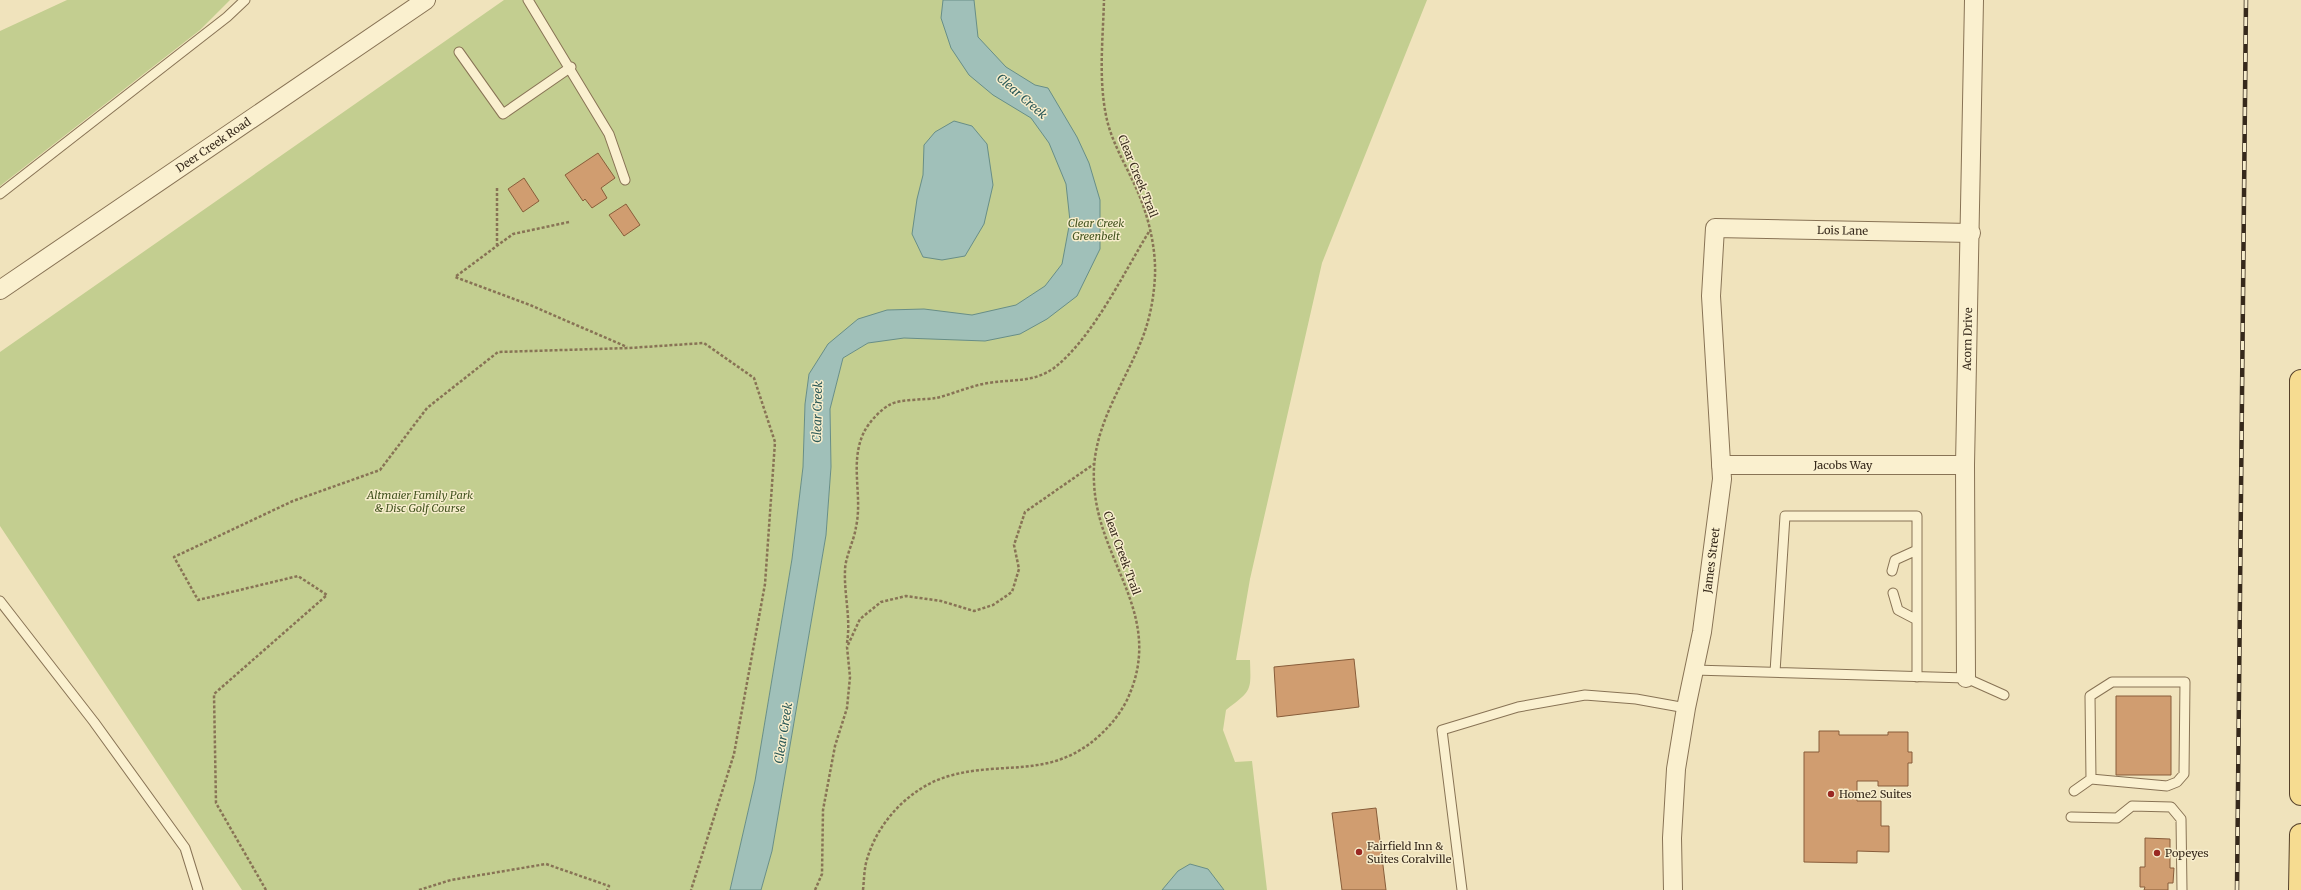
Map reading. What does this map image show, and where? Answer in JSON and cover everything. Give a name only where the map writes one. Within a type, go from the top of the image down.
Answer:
[{"type":"main road","points":[[2301,381],[2301,794]]},
{"type":"main road","points":[[2300,890],[2301,835]]},
{"type":"street","name":"Deer Creek Road","points":[[2,285],[426,0]]},
{"type":"street","name":"Acorn Drive","points":[[1966,678],[1965,465],[1971,233],[1974,0]]},
{"type":"street","name":"Lois Lane","points":[[1715,228],[1971,233]]},
{"type":"street","name":"James Street","points":[[1673,890],[1672,838],[1676,769],[1686,708],[1702,632],[1722,479],[1711,296],[1715,228]]},
{"type":"street","name":"Jacobs Way","points":[[1721,465],[1965,465]]},
{"type":"lane","points":[[0,194],[227,17],[245,0]]},
{"type":"lane","points":[[528,0],[571,68],[609,134],[625,180]]},
{"type":"lane","points":[[459,52],[503,114],[571,68]]},
{"type":"lane","points":[[1775,672],[1785,516],[1917,516],[1917,677]]},
{"type":"lane","points":[[1892,571],[1895,560],[1917,550]]},
{"type":"lane","points":[[1893,593],[1898,610],[1918,620]]},
{"type":"lane","points":[[0,601],[94,722],[185,848],[198,890]]},
{"type":"lane","points":[[1694,670],[1966,678],[2004,695]]},
{"type":"lane","points":[[2074,791],[2091,779],[2167,786],[2177,782],[2184,774],[2185,682],[2112,682],[2090,696],[2091,779]]},
{"type":"lane","points":[[1462,890],[1442,730],[1518,708],[1585,695],[1636,699],[1686,708]]},
{"type":"lane","points":[[2072,817],[2117,818],[2132,806],[2171,807],[2181,819],[2182,890]]},
{"type":"path","name":"Clear Creek Trail","points":[[863,890],[867,862],[878,832],[897,808],[920,788],[950,775],[1041,765],[1064,758],[1086,747],[1110,726],[1125,703],[1135,678],[1140,657],[1140,636],[1135,608],[1099,518],[1094,483],[1094,464],[1101,426],[1142,339],[1150,314],[1155,273],[1150,228],[1138,192],[1116,146],[1107,119],[1102,80],[1104,0]]},
{"type":"path","points":[[497,186],[497,246]]},
{"type":"path","points":[[569,222],[513,234],[455,278],[530,305],[629,348]]},
{"type":"path","points":[[815,890],[822,874],[823,810],[835,746],[847,708],[850,677],[847,647],[849,630],[848,602],[844,569],[857,526],[858,498],[856,473],[858,451],[864,431],[877,414],[892,404],[937,398],[988,383],[1035,379],[1054,368],[1077,346],[1150,228]]},
{"type":"path","points":[[266,890],[216,803],[214,694],[327,595],[298,576],[198,600],[174,557],[293,501],[380,470],[427,408],[498,352],[629,348],[704,343],[754,378],[775,442],[765,584],[734,754],[691,890]]},
{"type":"path","points":[[847,647],[860,619],[881,602],[906,596],[941,601],[974,611],[992,605],[1012,592],[1019,569],[1014,545],[1025,512],[1094,464]]},
{"type":"path","points":[[419,890],[451,880],[546,864],[609,886],[607,890]]},
{"type":"green space","points":[[67,0],[230,0],[200,30],[0,186],[0,31]]},
{"type":"green space","points":[[504,0],[1427,0],[1322,263],[1250,579],[1236,660],[1250,660],[1250,685],[1245,694],[1226,710],[1223,730],[1235,762],[1252,761],[1267,890],[761,890],[772,851],[826,535],[831,467],[830,409],[843,358],[868,343],[858,319],[809,374],[805,404],[803,467],[792,559],[755,781],[730,890],[242,890],[0,526],[0,352]]},
{"type":"water","name":"Clear Creek","points":[[943,0],[974,0],[978,37],[1006,67],[1035,85],[1048,88],[1077,137],[1089,163],[1100,200],[1100,249],[1077,296],[1047,319],[1020,334],[985,341],[904,338],[868,343],[843,358],[830,409],[831,467],[826,535],[772,851],[761,890],[730,890],[755,781],[792,559],[803,467],[805,404],[809,374],[828,344],[858,319],[887,310],[924,309],[972,315],[1016,305],[1045,286],[1062,264],[1070,221],[1066,184],[1049,143],[1031,118],[993,95],[969,75],[951,48],[941,18]]},
{"type":"water","points":[[954,121],[972,126],[987,144],[993,185],[984,224],[965,256],[942,260],[923,257],[912,234],[917,199],[923,175],[924,145],[935,132]]},
{"type":"water","points":[[1190,864],[1208,869],[1224,890],[1162,890],[1178,871]]},
{"type":"building","points":[[598,153],[615,178],[601,188],[607,198],[592,208],[585,199],[583,201],[565,175]]},
{"type":"building","points":[[524,178],[539,201],[523,212],[508,189]]},
{"type":"building","points":[[626,204],[640,225],[624,236],[609,215]]},
{"type":"building","points":[[1354,659],[1359,707],[1277,717],[1274,667]]},
{"type":"building","points":[[2116,696],[2171,696],[2171,775],[2116,775]]},
{"type":"building","name":"Home2 Suites","points":[[1819,731],[1839,731],[1839,735],[1888,735],[1888,732],[1908,732],[1908,752],[1912,752],[1912,763],[1908,763],[1908,786],[1878,786],[1878,781],[1857,781],[1857,801],[1881,801],[1881,826],[1889,826],[1889,852],[1857,851],[1857,863],[1804,862],[1804,752],[1819,752]]},
{"type":"building","name":"Fairfield Inn & Suites Coralville","points":[[1376,808],[1386,890],[1342,890],[1332,813]]},
{"type":"building","name":"Popeyes","points":[[2145,838],[2170,839],[2170,868],[2174,868],[2173,883],[2168,883],[2168,890],[2144,890],[2145,887],[2140,887],[2140,867],[2145,867]]},
{"type":"railway","points":[[2237,890],[2246,0]]},
{"type":"place","name":"Home2 Suites","points":[[1831,794]]},
{"type":"place","name":"Fairfield Inn & Suites Coralville","points":[[1359,852]]},
{"type":"place","name":"Popeyes","points":[[2157,853]]},
{"type":"park label","name":"Clear Creek Greenbelt","points":[[1096,229]]},
{"type":"park label","name":"Altmaier Family Park & Disc Golf Course","points":[[420,501]]}]
